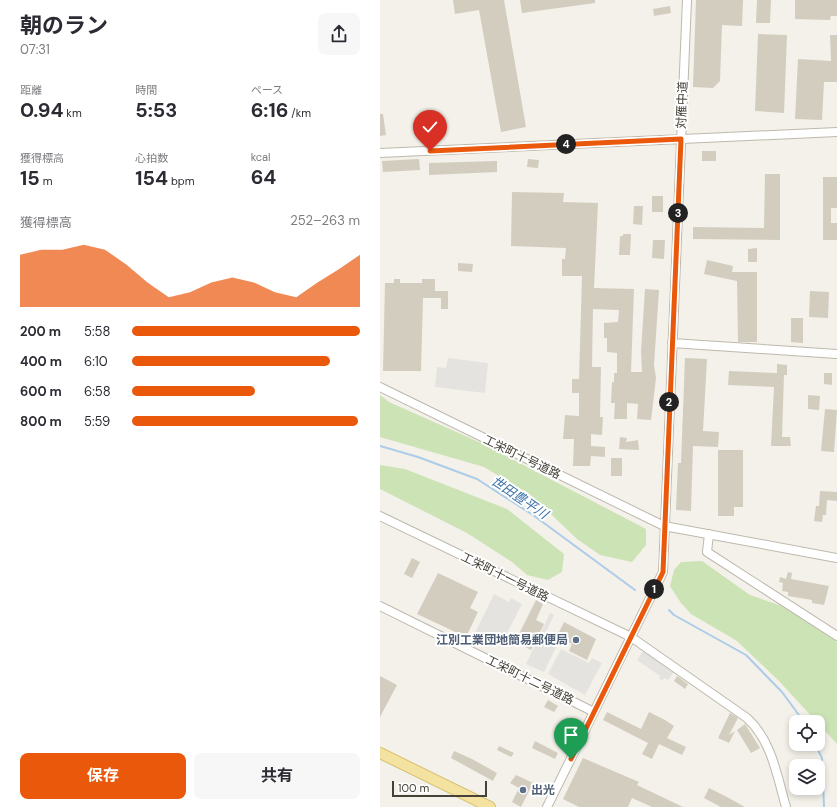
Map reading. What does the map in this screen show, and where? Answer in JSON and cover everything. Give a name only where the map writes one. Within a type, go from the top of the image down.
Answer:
[{"type":"main road","points":[[380,753],[490,807]]},
{"type":"street","name":"対雁中道","points":[[547,807],[663,572],[687,0]]},
{"type":"street","points":[[380,153],[837,132]]},
{"type":"street","points":[[672,343],[837,354]]},
{"type":"street","name":"工栄町十号道路","points":[[380,387],[664,526],[837,558]]},
{"type":"street","name":"工栄町十一号道路","points":[[380,516],[631,637],[755,725],[772,755],[786,807]]},
{"type":"street","points":[[709,534],[707,552],[837,636]]},
{"type":"street","name":"工栄町十二号道路","points":[[380,606],[594,712]]},
{"type":"green space","points":[[380,395],[389,402],[481,443],[646,529],[646,545],[632,562],[600,555],[577,539],[532,496],[484,467],[380,437]]},
{"type":"green space","points":[[380,465],[405,469],[507,509],[564,554],[562,572],[548,580],[527,575],[512,562],[467,533],[380,489]]},
{"type":"green space","points":[[702,561],[750,595],[782,606],[837,642],[837,744],[825,731],[825,715],[810,715],[779,681],[737,641],[691,614],[681,603],[670,586],[674,570],[681,562]]},
{"type":"shaded area","points":[[448,358],[488,363],[485,393],[435,387],[437,367],[446,368]]},
{"type":"shaded area","points":[[494,594],[509,602],[511,598],[522,604],[505,637],[494,632],[489,640],[475,633]]},
{"type":"shaded area","points":[[550,613],[554,615],[544,636],[558,643],[544,672],[526,664]]},
{"type":"shaded area","points":[[561,649],[589,663],[592,658],[602,663],[585,695],[548,674]]},
{"type":"shaded area","points":[[643,651],[674,672],[668,680],[665,678],[663,680],[659,679],[660,676],[637,660]]},
{"type":"building","points":[[453,0],[504,0],[526,127],[501,132],[479,10],[455,14]]},
{"type":"building","points":[[520,0],[595,0],[595,3],[522,13]]},
{"type":"building","points":[[696,0],[743,0],[742,26],[722,25],[720,81],[713,88],[693,87]]},
{"type":"building","points":[[757,0],[771,0],[770,23],[756,23]]},
{"type":"building","points":[[795,0],[837,0],[837,16],[831,16],[830,20],[795,19]]},
{"type":"building","points":[[670,6],[671,13],[654,16],[653,9]]},
{"type":"building","points":[[758,34],[787,35],[784,113],[755,111]]},
{"type":"building","points":[[830,35],[837,35],[837,82],[824,82],[822,120],[795,119],[798,59],[831,61]]},
{"type":"building","points":[[380,114],[383,114],[386,135],[380,136]]},
{"type":"building","points":[[702,151],[716,151],[716,161],[702,161]]},
{"type":"building","points":[[419,159],[420,170],[383,172],[382,161]]},
{"type":"building","points":[[528,159],[539,160],[538,168],[527,167]]},
{"type":"building","points":[[497,161],[497,172],[429,175],[429,163]]},
{"type":"building","points":[[765,174],[780,174],[780,240],[693,239],[693,227],[764,228]]},
{"type":"building","points":[[823,177],[837,177],[837,208],[831,208],[831,223],[837,223],[837,240],[823,240]]},
{"type":"building","points":[[512,192],[564,193],[563,202],[598,203],[594,288],[634,289],[631,372],[642,372],[641,351],[645,289],[659,290],[654,365],[656,378],[651,420],[637,419],[638,404],[627,403],[627,419],[614,419],[615,403],[611,403],[612,382],[614,382],[614,373],[617,373],[617,353],[607,352],[607,338],[604,338],[604,323],[618,322],[619,310],[593,309],[592,367],[601,367],[600,417],[603,417],[602,435],[591,434],[591,446],[605,447],[605,457],[591,456],[590,466],[573,466],[574,439],[563,439],[565,415],[579,416],[579,393],[572,393],[572,379],[579,379],[582,276],[562,276],[562,259],[565,259],[566,248],[511,246]]},
{"type":"building","points":[[652,196],[663,196],[663,212],[652,212]]},
{"type":"building","points":[[634,206],[643,206],[642,225],[633,224]]},
{"type":"building","points":[[623,234],[631,234],[630,255],[619,255],[620,236],[623,236]]},
{"type":"building","points":[[653,240],[665,240],[664,259],[652,258]]},
{"type":"building","points":[[757,248],[757,262],[748,262],[748,249]]},
{"type":"building","points":[[707,260],[733,266],[732,272],[757,272],[757,342],[738,342],[737,281],[704,274]]},
{"type":"building","points":[[458,263],[473,264],[472,272],[458,271]]},
{"type":"building","points":[[394,279],[400,279],[400,283],[422,283],[422,279],[435,279],[435,291],[448,291],[448,309],[441,309],[441,298],[423,298],[421,371],[383,371],[385,283],[394,283]]},
{"type":"building","points":[[810,291],[829,292],[828,318],[809,317]]},
{"type":"building","points":[[791,318],[803,318],[803,343],[791,342]]},
{"type":"building","points":[[685,358],[707,359],[703,431],[719,432],[718,447],[693,446],[691,511],[676,510],[678,463],[681,463]]},
{"type":"building","points":[[777,364],[787,365],[787,375],[784,375],[782,437],[790,437],[791,446],[771,446],[774,387],[728,385],[729,371],[777,373]]},
{"type":"building","points":[[824,373],[832,373],[832,385],[824,384]]},
{"type":"building","points":[[808,395],[820,396],[819,410],[808,409]]},
{"type":"building","points":[[825,409],[837,410],[834,452],[821,451]]},
{"type":"building","points":[[620,437],[627,438],[626,442],[638,440],[639,450],[619,449]]},
{"type":"building","points":[[718,450],[743,450],[743,507],[734,507],[734,516],[718,516]]},
{"type":"building","points":[[611,458],[622,458],[622,476],[611,476]]},
{"type":"building","points":[[820,491],[837,492],[837,501],[827,500],[826,515],[823,515],[822,522],[814,521],[816,506],[819,506]]},
{"type":"building","points":[[412,558],[420,562],[412,578],[404,574]]},
{"type":"building","points":[[788,572],[792,573],[791,579],[829,586],[824,605],[812,603],[812,600],[788,596],[788,592],[782,591],[783,583],[779,582],[780,577],[786,579]]},
{"type":"building","points":[[438,573],[478,592],[470,608],[478,612],[466,637],[417,614]]},
{"type":"building","points":[[536,600],[543,604],[536,620],[544,624],[531,650],[515,642]]},
{"type":"building","points":[[564,622],[596,639],[587,660],[569,651],[572,644],[557,636]]},
{"type":"building","points":[[380,676],[397,685],[380,717]]},
{"type":"building","points":[[677,676],[688,684],[685,689],[674,681]]},
{"type":"building","points":[[548,700],[558,706],[554,712],[544,707]]},
{"type":"building","points":[[607,712],[641,729],[649,712],[665,720],[674,726],[667,738],[686,747],[682,755],[659,744],[652,759],[642,754],[648,743],[603,720]]},
{"type":"building","points":[[730,713],[738,718],[729,735],[735,731],[729,743],[718,738]]},
{"type":"building","points":[[745,724],[760,748],[751,753],[737,730]]},
{"type":"building","points":[[564,726],[572,730],[565,745],[557,741]]},
{"type":"building","points":[[535,741],[558,753],[555,759],[532,748]]},
{"type":"building","points":[[499,746],[514,753],[511,757],[497,750]]},
{"type":"building","points":[[454,751],[497,773],[493,781],[451,758]]},
{"type":"building","points":[[583,758],[639,782],[637,785],[683,807],[652,807],[632,798],[628,807],[579,807],[563,799]]},
{"type":"building","points":[[516,775],[533,783],[521,807],[512,802],[519,788],[510,783]]},
{"type":"building","points":[[709,788],[745,807],[721,807],[704,798]]},
{"type":"waterway","name":"世田豊平川","points":[[380,446],[418,457],[477,479],[533,515],[635,590]]},
{"type":"waterway","name":"世田豊平川","points":[[669,610],[674,615],[746,655],[782,692],[799,715]]},
{"type":"waterway","name":"世田豊平川","points":[[818,751],[822,758],[824,807]]},
{"type":"place","name":"江別工業団地簡易郵便局","points":[[576,640]]},
{"type":"place","name":"出光","points":[[523,790]]},
{"type":"route","points":[[430,151],[681,139],[663,572],[571,759]]}]
